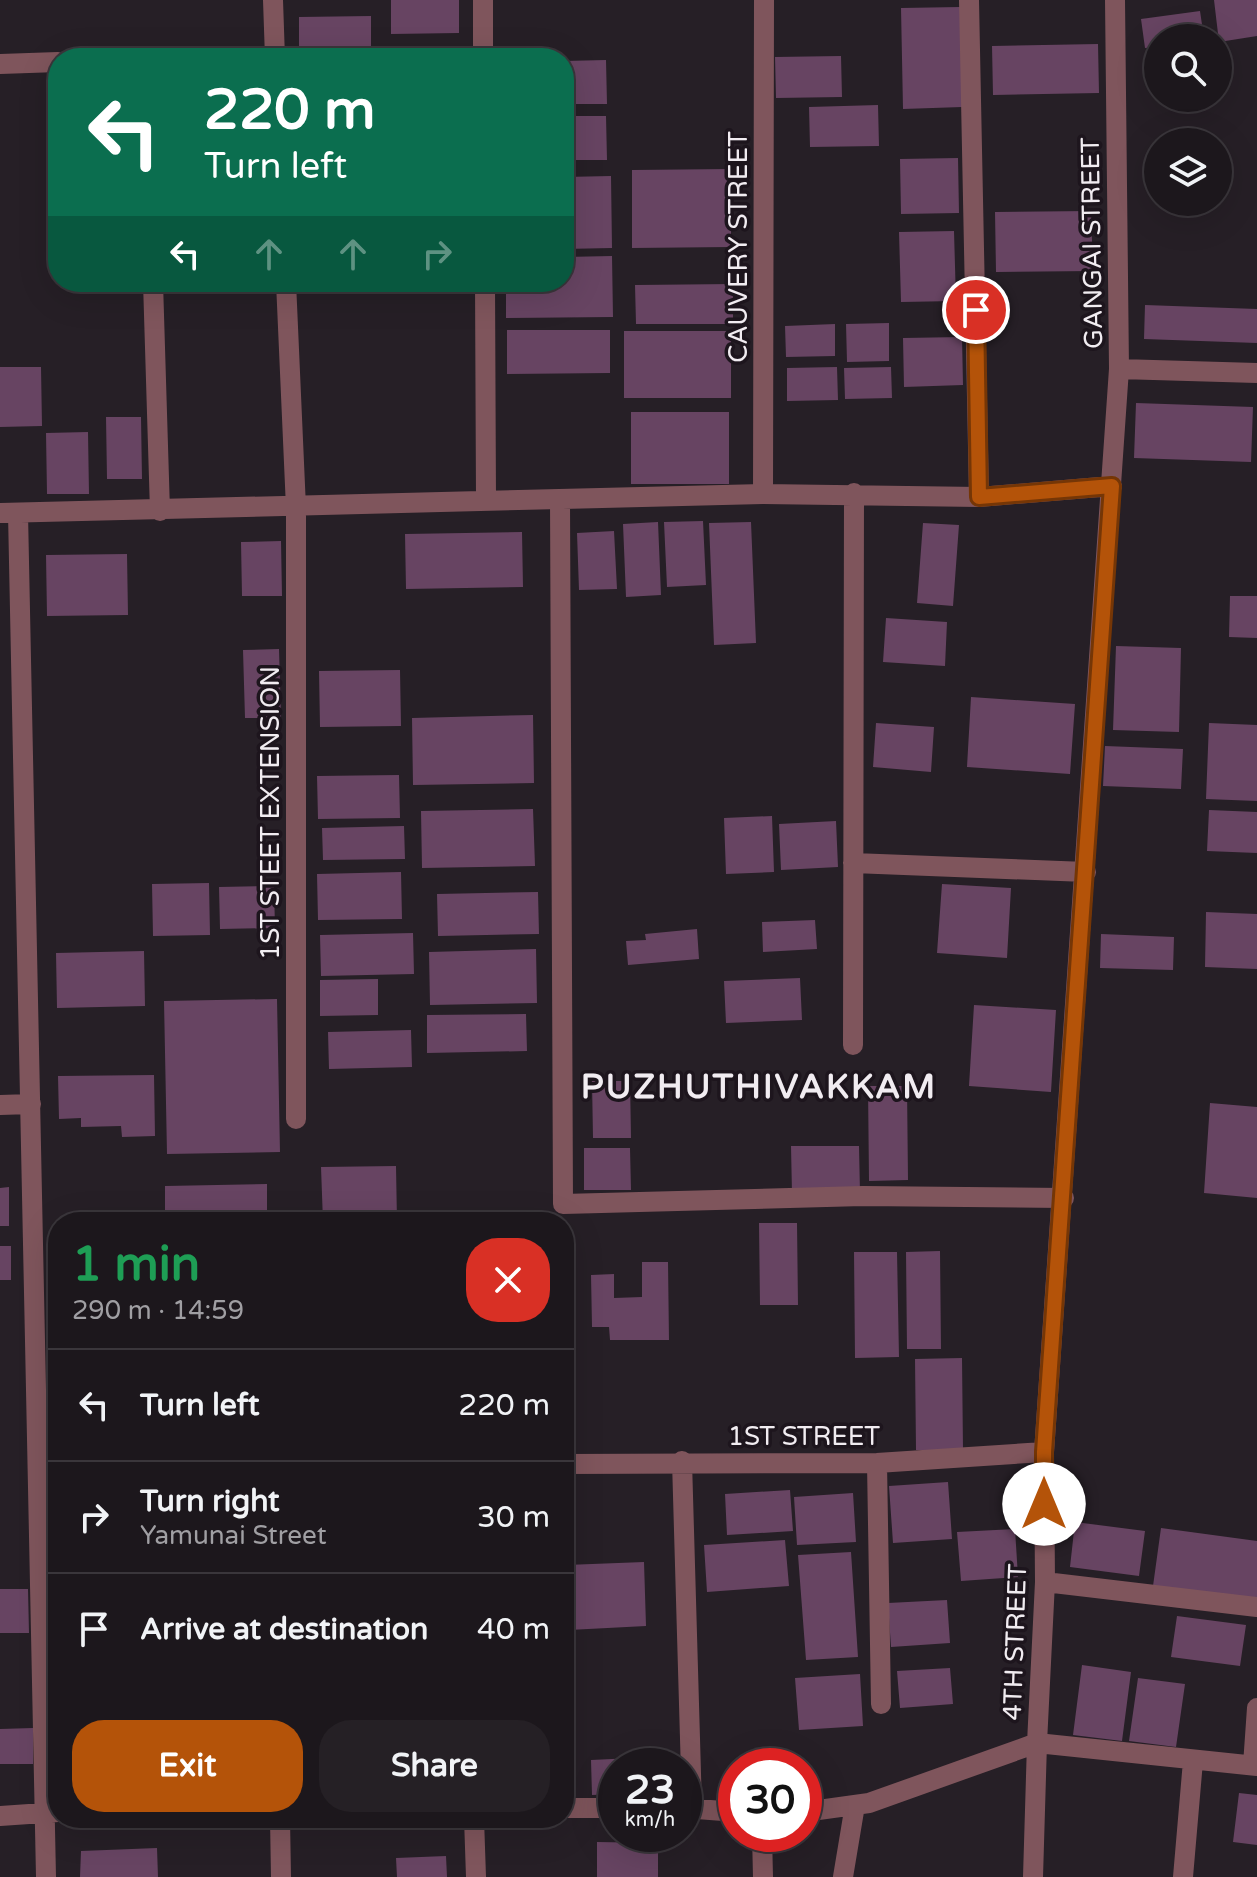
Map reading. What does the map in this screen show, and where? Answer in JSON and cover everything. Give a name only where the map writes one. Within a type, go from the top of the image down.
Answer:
[{"type":"street","points":[[273,0],[275,48]]},
{"type":"street","points":[[483,0],[483,48]]},
{"type":"street","name":"CAUVERY STREET","points":[[763,494],[764,0]]},
{"type":"street","points":[[969,0],[979,497]]},
{"type":"street","name":"GANGAI STREET","points":[[1112,486],[1119,369],[1115,0]]},
{"type":"street","points":[[0,64],[48,62]]},
{"type":"street","points":[[153,292],[160,511]]},
{"type":"street","name":"1ST STEET EXTENSION","points":[[286,292],[296,508],[296,1119]]},
{"type":"street","points":[[485,292],[486,500]]},
{"type":"street","points":[[1119,369],[1257,373]]},
{"type":"street","points":[[48,1466],[9,513],[763,494],[979,497],[1112,486]]},
{"type":"street","name":"4TH STREET","points":[[822,1810],[855,1805],[1037,1743],[1045,1582],[1044,1452],[1112,486]]},
{"type":"street","points":[[853,1045],[854,493]]},
{"type":"street","points":[[560,499],[563,1204],[863,1196],[1064,1198]]},
{"type":"street","points":[[853,863],[1086,872]]},
{"type":"street","points":[[0,1105],[31,1104]]},
{"type":"street","name":"1ST STREET","points":[[574,1464],[682,1461],[877,1463],[1044,1452]]},
{"type":"street","points":[[682,1461],[687,1748]]},
{"type":"street","points":[[877,1463],[881,1704]]},
{"type":"street","points":[[1045,1582],[1257,1607]]},
{"type":"street","points":[[1033,1877],[1037,1743],[1255,1765],[1257,1708]]},
{"type":"street","points":[[1183,1877],[1193,1761]]},
{"type":"street","points":[[843,1877],[855,1805]]},
{"type":"street","points":[[574,1808],[598,1808]]},
{"type":"street","points":[[0,1816],[48,1812]]},
{"type":"street","points":[[46,1877],[50,1828]]},
{"type":"street","points":[[280,1828],[281,1877]]},
{"type":"street","points":[[474,1828],[476,1877]]},
{"type":"street","points":[[762,1852],[763,1877]]},
{"type":"building","points":[[391,0],[459,0],[459,33],[391,34]]},
{"type":"building","points":[[1214,0],[1257,0],[1257,36],[1232,40],[1232,24],[1217,24]]},
{"type":"building","points":[[960,7],[962,107],[903,109],[901,8]]},
{"type":"building","points":[[1200,11],[1202,24],[1144,24],[1144,41],[1141,19]]},
{"type":"building","points":[[371,16],[371,48],[299,48],[299,17]]},
{"type":"building","points":[[1098,44],[1099,93],[993,95],[992,46]]},
{"type":"building","points":[[841,56],[842,97],[776,98],[775,57]]},
{"type":"building","points":[[606,60],[607,104],[574,104],[574,61]]},
{"type":"building","points":[[878,105],[879,146],[810,147],[809,107]]},
{"type":"building","points":[[574,116],[606,116],[607,160],[574,160]]},
{"type":"building","points":[[958,158],[959,213],[901,214],[900,159]]},
{"type":"building","points":[[731,169],[731,247],[632,248],[632,170]]},
{"type":"building","points":[[611,176],[612,248],[574,249],[574,177]]},
{"type":"building","points":[[1091,211],[1093,271],[996,272],[995,212]]},
{"type":"building","points":[[954,231],[956,301],[901,302],[899,232]]},
{"type":"building","points":[[612,256],[613,317],[506,318],[506,292],[574,292],[574,257]]},
{"type":"building","points":[[733,284],[733,324],[636,324],[635,285]]},
{"type":"building","points":[[1145,305],[1257,309],[1257,343],[1144,339]]},
{"type":"building","points":[[889,323],[889,361],[847,362],[846,324]]},
{"type":"building","points":[[835,324],[835,356],[786,357],[785,326]]},
{"type":"building","points":[[507,330],[610,330],[610,373],[507,374]]},
{"type":"building","points":[[624,331],[731,331],[731,398],[624,398]]},
{"type":"building","points":[[962,337],[963,385],[904,387],[903,338]]},
{"type":"building","points":[[0,367],[41,367],[42,426],[0,427]]},
{"type":"building","points":[[837,367],[838,400],[787,401],[787,368]]},
{"type":"building","points":[[891,367],[892,398],[845,399],[844,368]]},
{"type":"building","points":[[1136,403],[1253,407],[1251,462],[1134,458]]},
{"type":"building","points":[[631,412],[729,412],[729,484],[631,484]]},
{"type":"building","points":[[106,417],[141,417],[142,479],[107,479]]},
{"type":"building","points":[[88,432],[89,494],[47,494],[46,433]]},
{"type":"building","points":[[703,521],[706,585],[667,587],[664,522]]},
{"type":"building","points":[[658,522],[661,595],[626,597],[623,524]]},
{"type":"building","points":[[751,522],[756,643],[714,645],[709,523]]},
{"type":"building","points":[[923,523],[959,525],[953,606],[917,603]]},
{"type":"building","points":[[614,531],[617,589],[579,590],[577,533]]},
{"type":"building","points":[[522,532],[523,587],[406,589],[405,534]]},
{"type":"building","points":[[281,541],[282,596],[242,596],[241,542]]},
{"type":"building","points":[[127,554],[128,615],[47,616],[46,555]]},
{"type":"building","points":[[1230,596],[1257,596],[1257,638],[1229,637]]},
{"type":"building","points":[[886,618],[947,622],[945,666],[883,662]]},
{"type":"building","points":[[1116,646],[1181,648],[1179,732],[1113,730]]},
{"type":"building","points":[[279,649],[281,718],[245,718],[243,650]]},
{"type":"building","points":[[400,670],[401,726],[320,727],[319,671]]},
{"type":"building","points":[[971,697],[1075,704],[1070,774],[967,767]]},
{"type":"building","points":[[533,715],[534,783],[413,785],[412,718]]},
{"type":"building","points":[[876,723],[934,727],[931,772],[873,767]]},
{"type":"building","points":[[1209,723],[1257,725],[1257,801],[1206,799]]},
{"type":"building","points":[[1105,746],[1183,749],[1181,789],[1103,786]]},
{"type":"building","points":[[399,775],[400,818],[318,819],[317,776]]},
{"type":"building","points":[[533,809],[535,866],[422,868],[421,811]]},
{"type":"building","points":[[1209,810],[1257,812],[1257,853],[1207,851]]},
{"type":"building","points":[[772,816],[774,872],[726,874],[724,818]]},
{"type":"building","points":[[836,821],[838,867],[781,870],[779,824]]},
{"type":"building","points":[[404,826],[405,859],[323,860],[322,828]]},
{"type":"building","points":[[401,872],[402,919],[318,920],[317,874]]},
{"type":"building","points":[[209,883],[210,935],[153,936],[152,884]]},
{"type":"building","points":[[942,884],[1011,888],[1007,958],[937,953]]},
{"type":"building","points":[[274,886],[275,928],[220,929],[219,887]]},
{"type":"building","points":[[538,892],[539,934],[438,936],[437,894]]},
{"type":"building","points":[[1206,912],[1257,914],[1257,969],[1205,967]]},
{"type":"building","points":[[815,920],[817,949],[763,952],[762,922]]},
{"type":"building","points":[[697,929],[699,959],[628,965],[626,941],[646,940],[645,934]]},
{"type":"building","points":[[413,933],[414,974],[321,976],[320,935]]},
{"type":"building","points":[[1101,934],[1174,937],[1173,970],[1100,968]]},
{"type":"building","points":[[536,949],[537,1003],[430,1005],[429,952]]},
{"type":"building","points":[[144,951],[145,1006],[57,1008],[56,953]]},
{"type":"building","points":[[800,978],[802,1020],[726,1023],[724,981]]},
{"type":"building","points":[[378,979],[378,1015],[320,1016],[320,980]]},
{"type":"building","points":[[277,999],[280,1152],[167,1154],[164,1001]]},
{"type":"building","points":[[974,1005],[1056,1010],[1051,1092],[969,1086]]},
{"type":"building","points":[[526,1014],[527,1051],[427,1053],[427,1015]]},
{"type":"building","points":[[411,1030],[412,1067],[329,1069],[328,1032]]},
{"type":"building","points":[[154,1075],[155,1136],[122,1137],[121,1126],[81,1127],[81,1118],[59,1119],[58,1076]]},
{"type":"building","points":[[592,1081],[630,1081],[631,1138],[593,1138]]},
{"type":"building","points":[[868,1086],[907,1086],[908,1180],[869,1181]]},
{"type":"building","points":[[1210,1103],[1257,1107],[1257,1198],[1204,1193]]},
{"type":"building","points":[[791,1146],[859,1146],[860,1193],[792,1194]]},
{"type":"building","points":[[584,1148],[630,1148],[631,1190],[584,1190]]},
{"type":"building","points":[[396,1166],[397,1212],[323,1212],[321,1167]]},
{"type":"building","points":[[267,1184],[267,1212],[165,1212],[165,1186]]},
{"type":"building","points":[[9,1187],[9,1226],[0,1226],[0,1188]]},
{"type":"building","points":[[759,1223],[797,1223],[798,1305],[760,1305]]},
{"type":"building","points":[[0,1246],[11,1246],[11,1280],[0,1280]]},
{"type":"building","points":[[940,1251],[941,1349],[907,1349],[906,1252]]},
{"type":"building","points":[[854,1252],[897,1252],[899,1357],[855,1358]]},
{"type":"building","points":[[642,1262],[668,1262],[669,1340],[610,1340],[609,1327],[592,1327],[591,1275],[614,1274],[614,1298],[642,1297]]},
{"type":"building","points":[[962,1358],[963,1450],[916,1450],[915,1359]]},
{"type":"building","points":[[948,1482],[952,1539],[893,1543],[889,1486]]},
{"type":"building","points":[[790,1490],[793,1531],[727,1535],[725,1494]]},
{"type":"building","points":[[853,1493],[856,1542],[797,1545],[794,1497]]},
{"type":"building","points":[[1075,1522],[1145,1531],[1139,1576],[1070,1567]]},
{"type":"building","points":[[1161,1528],[1257,1541],[1257,1600],[1153,1586]]},
{"type":"building","points":[[1015,1529],[1018,1577],[961,1581],[957,1532]]},
{"type":"building","points":[[785,1540],[789,1586],[707,1592],[704,1545]]},
{"type":"building","points":[[851,1552],[858,1657],[806,1660],[798,1555]]},
{"type":"building","points":[[644,1562],[646,1626],[574,1630],[574,1565]]},
{"type":"building","points":[[0,1589],[28,1589],[29,1633],[0,1633]]},
{"type":"building","points":[[947,1600],[950,1643],[891,1647],[888,1603]]},
{"type":"building","points":[[1177,1616],[1246,1625],[1240,1666],[1171,1657]]},
{"type":"building","points":[[1082,1665],[1131,1672],[1122,1741],[1073,1735]]},
{"type":"building","points":[[950,1668],[953,1704],[900,1708],[897,1671]]},
{"type":"building","points":[[860,1674],[863,1726],[799,1730],[795,1678]]},
{"type":"building","points":[[1138,1678],[1185,1684],[1176,1747],[1129,1741]]},
{"type":"building","points":[[33,1728],[33,1764],[0,1764],[0,1729]]},
{"type":"building","points":[[591,1760],[598,1760],[598,1795],[592,1795]]},
{"type":"building","points":[[1239,1793],[1257,1795],[1257,1845],[1233,1842]]},
{"type":"building","points":[[597,1842],[598,1852],[658,1852],[658,1877],[597,1877]]},
{"type":"building","points":[[157,1848],[158,1877],[80,1877],[81,1851]]},
{"type":"building","points":[[446,1856],[447,1877],[397,1877],[396,1858]]},
{"type":"district","name":"PUZHUTHIVAKKAM","points":[[759,1087]]},
{"type":"route","points":[[976,310],[979,497],[1112,486],[1044,1452],[1044,1504]]}]
